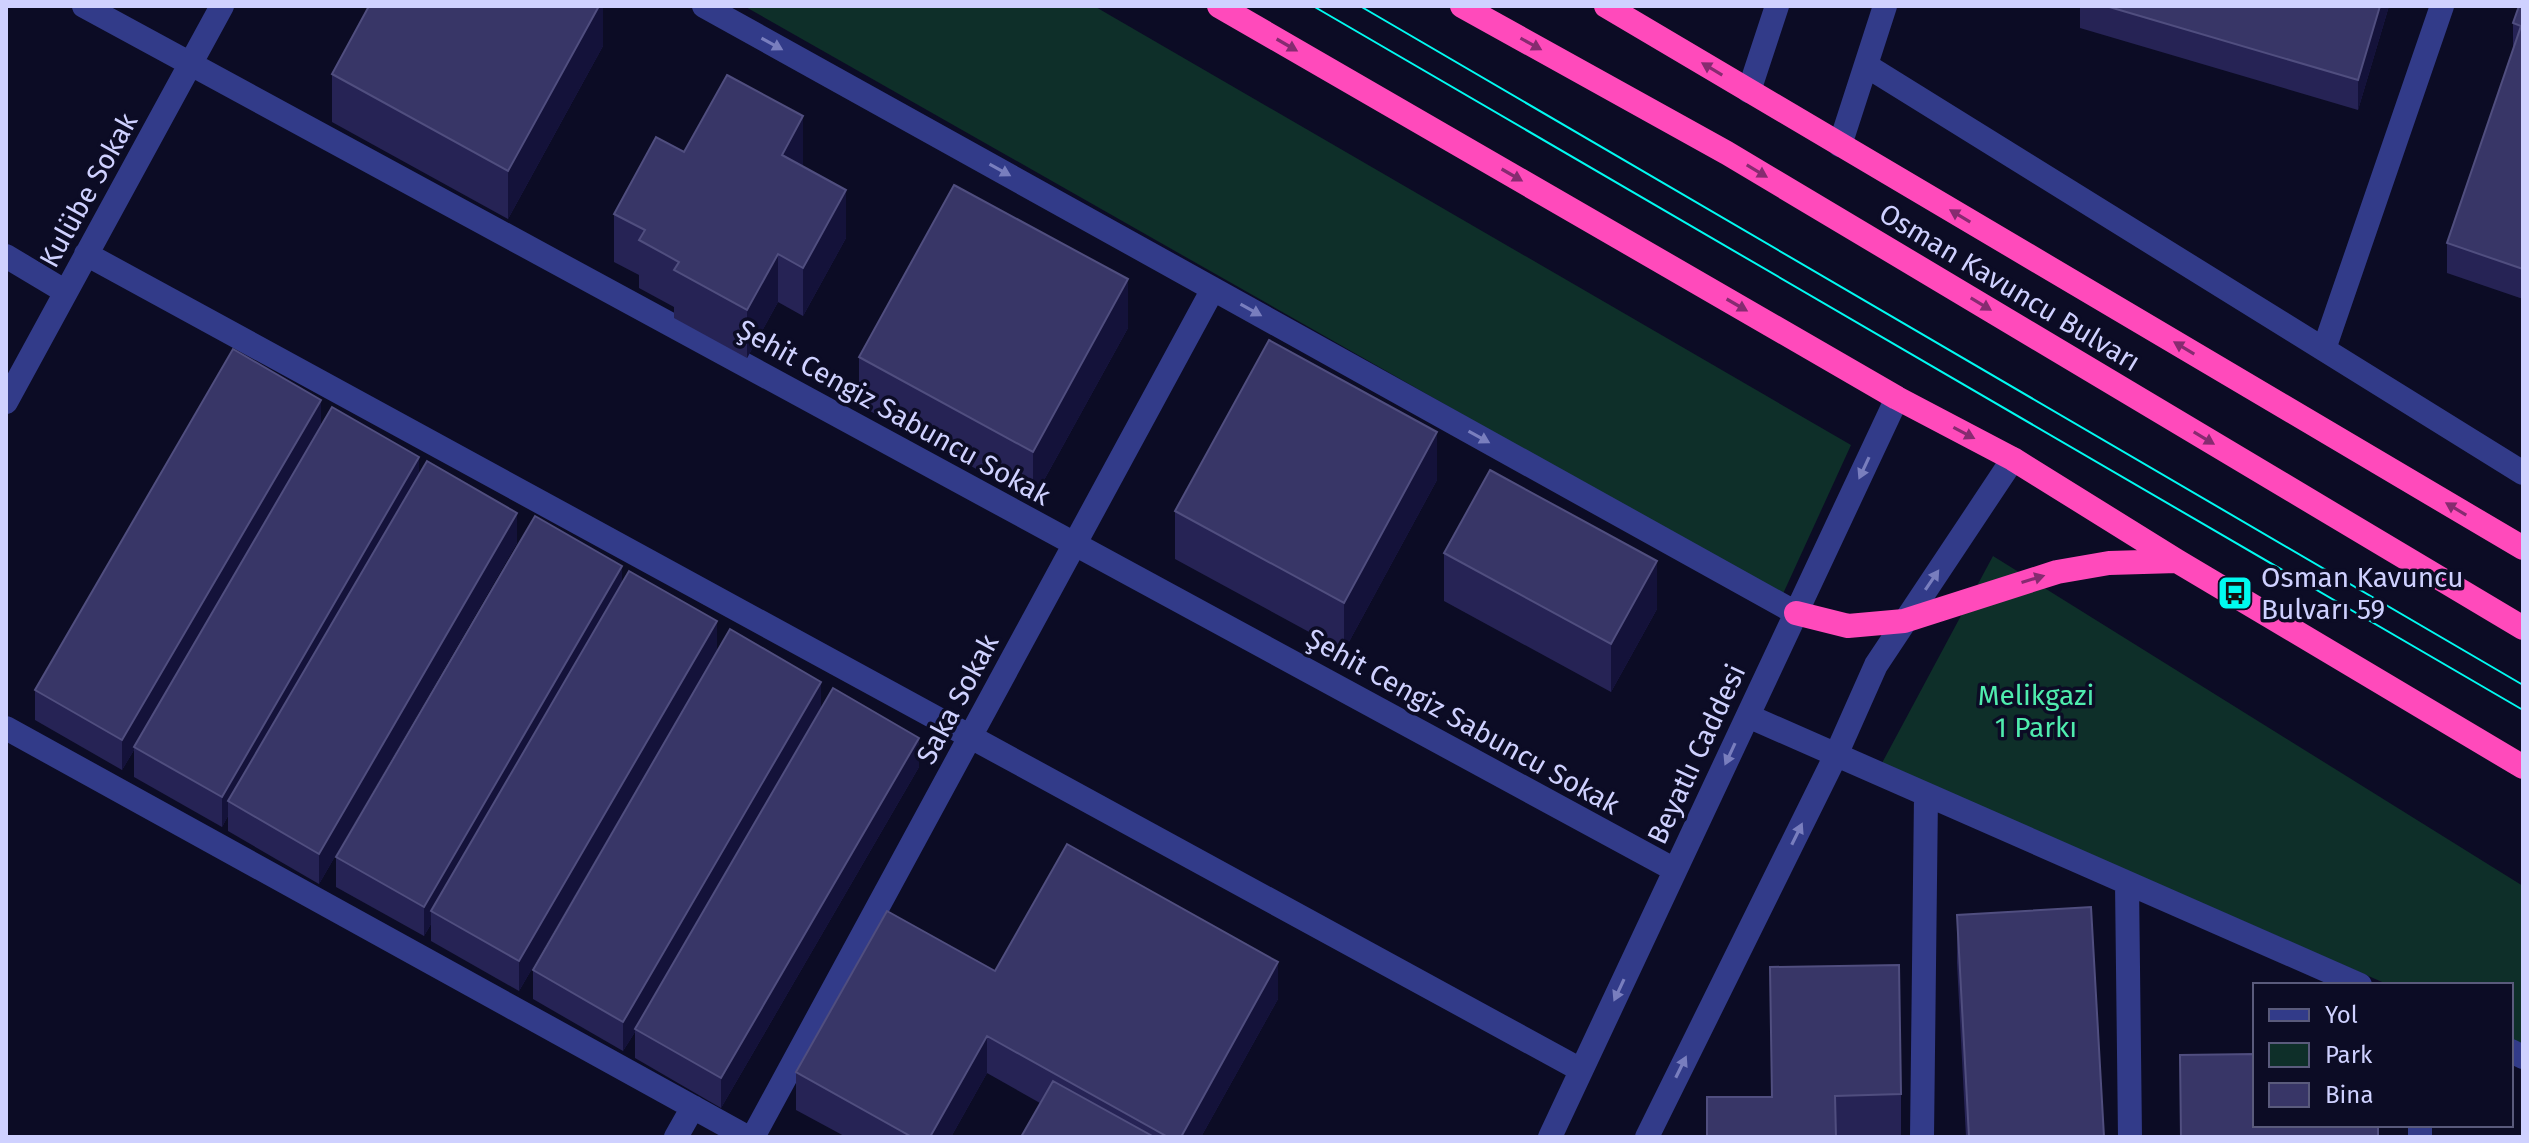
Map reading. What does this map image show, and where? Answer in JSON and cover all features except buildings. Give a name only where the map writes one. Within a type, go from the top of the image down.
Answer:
[{"type":"highway","points":[[1219,6],[1897,398],[2013,459],[2177,561],[2523,767]]},
{"type":"highway","name":"Osman Kavuncu Bulvarı","points":[[1462,6],[1727,153],[2523,628]]},
{"type":"highway","name":"Osman Kavuncu Bulvarı","points":[[1606,6],[2523,548]]},
{"type":"highway","points":[[1796,613],[1848,626],[1904,621],[2057,572],[2109,563],[2177,561]]},
{"type":"street","name":"Şehit Cengiz Sabuncu Sokak","points":[[84,6],[1675,870]]},
{"type":"street","name":"Kulübe Sokak","points":[[6,402],[222,6]]},
{"type":"street","points":[[704,6],[1796,613]]},
{"type":"street","points":[[1749,91],[1777,6]]},
{"type":"street","points":[[1840,145],[1885,6]]},
{"type":"street","points":[[2324,349],[2442,6]]},
{"type":"street","points":[[1867,66],[2523,473]]},
{"type":"street","points":[[86,254],[1581,1070]]},
{"type":"street","points":[[6,256],[66,292]]},
{"type":"street","name":"Saka Sokak","points":[[753,1137],[1213,289]]},
{"type":"street","name":"Beyatlı Caddesi","points":[[1550,1137],[1897,398]]},
{"type":"street","points":[[1647,1137],[1836,755],[1876,665],[2013,459]]},
{"type":"street","points":[[1748,716],[2355,983]]},
{"type":"street","points":[[6,728],[747,1137]]},
{"type":"street","points":[[1922,1137],[1926,795]]},
{"type":"street","points":[[2127,883],[2130,1137]]},
{"type":"street","points":[[676,1137],[693,1107]]},
{"type":"green space","points":[[744,6],[1094,6],[1851,445],[1782,596]]},
{"type":"green space","name":"Melikgazi 1 Parkı","points":[[1993,556],[2523,886],[2523,1044],[2513,1040],[2513,983],[2384,983],[1882,763]]},
{"type":"tram line","points":[[1313,6],[2523,710]]},
{"type":"tram line","points":[[1360,6],[2523,685]]},
{"type":"place","name":"Osman Kavuncu Bulvarı 59","points":[[2235,593]]}]
